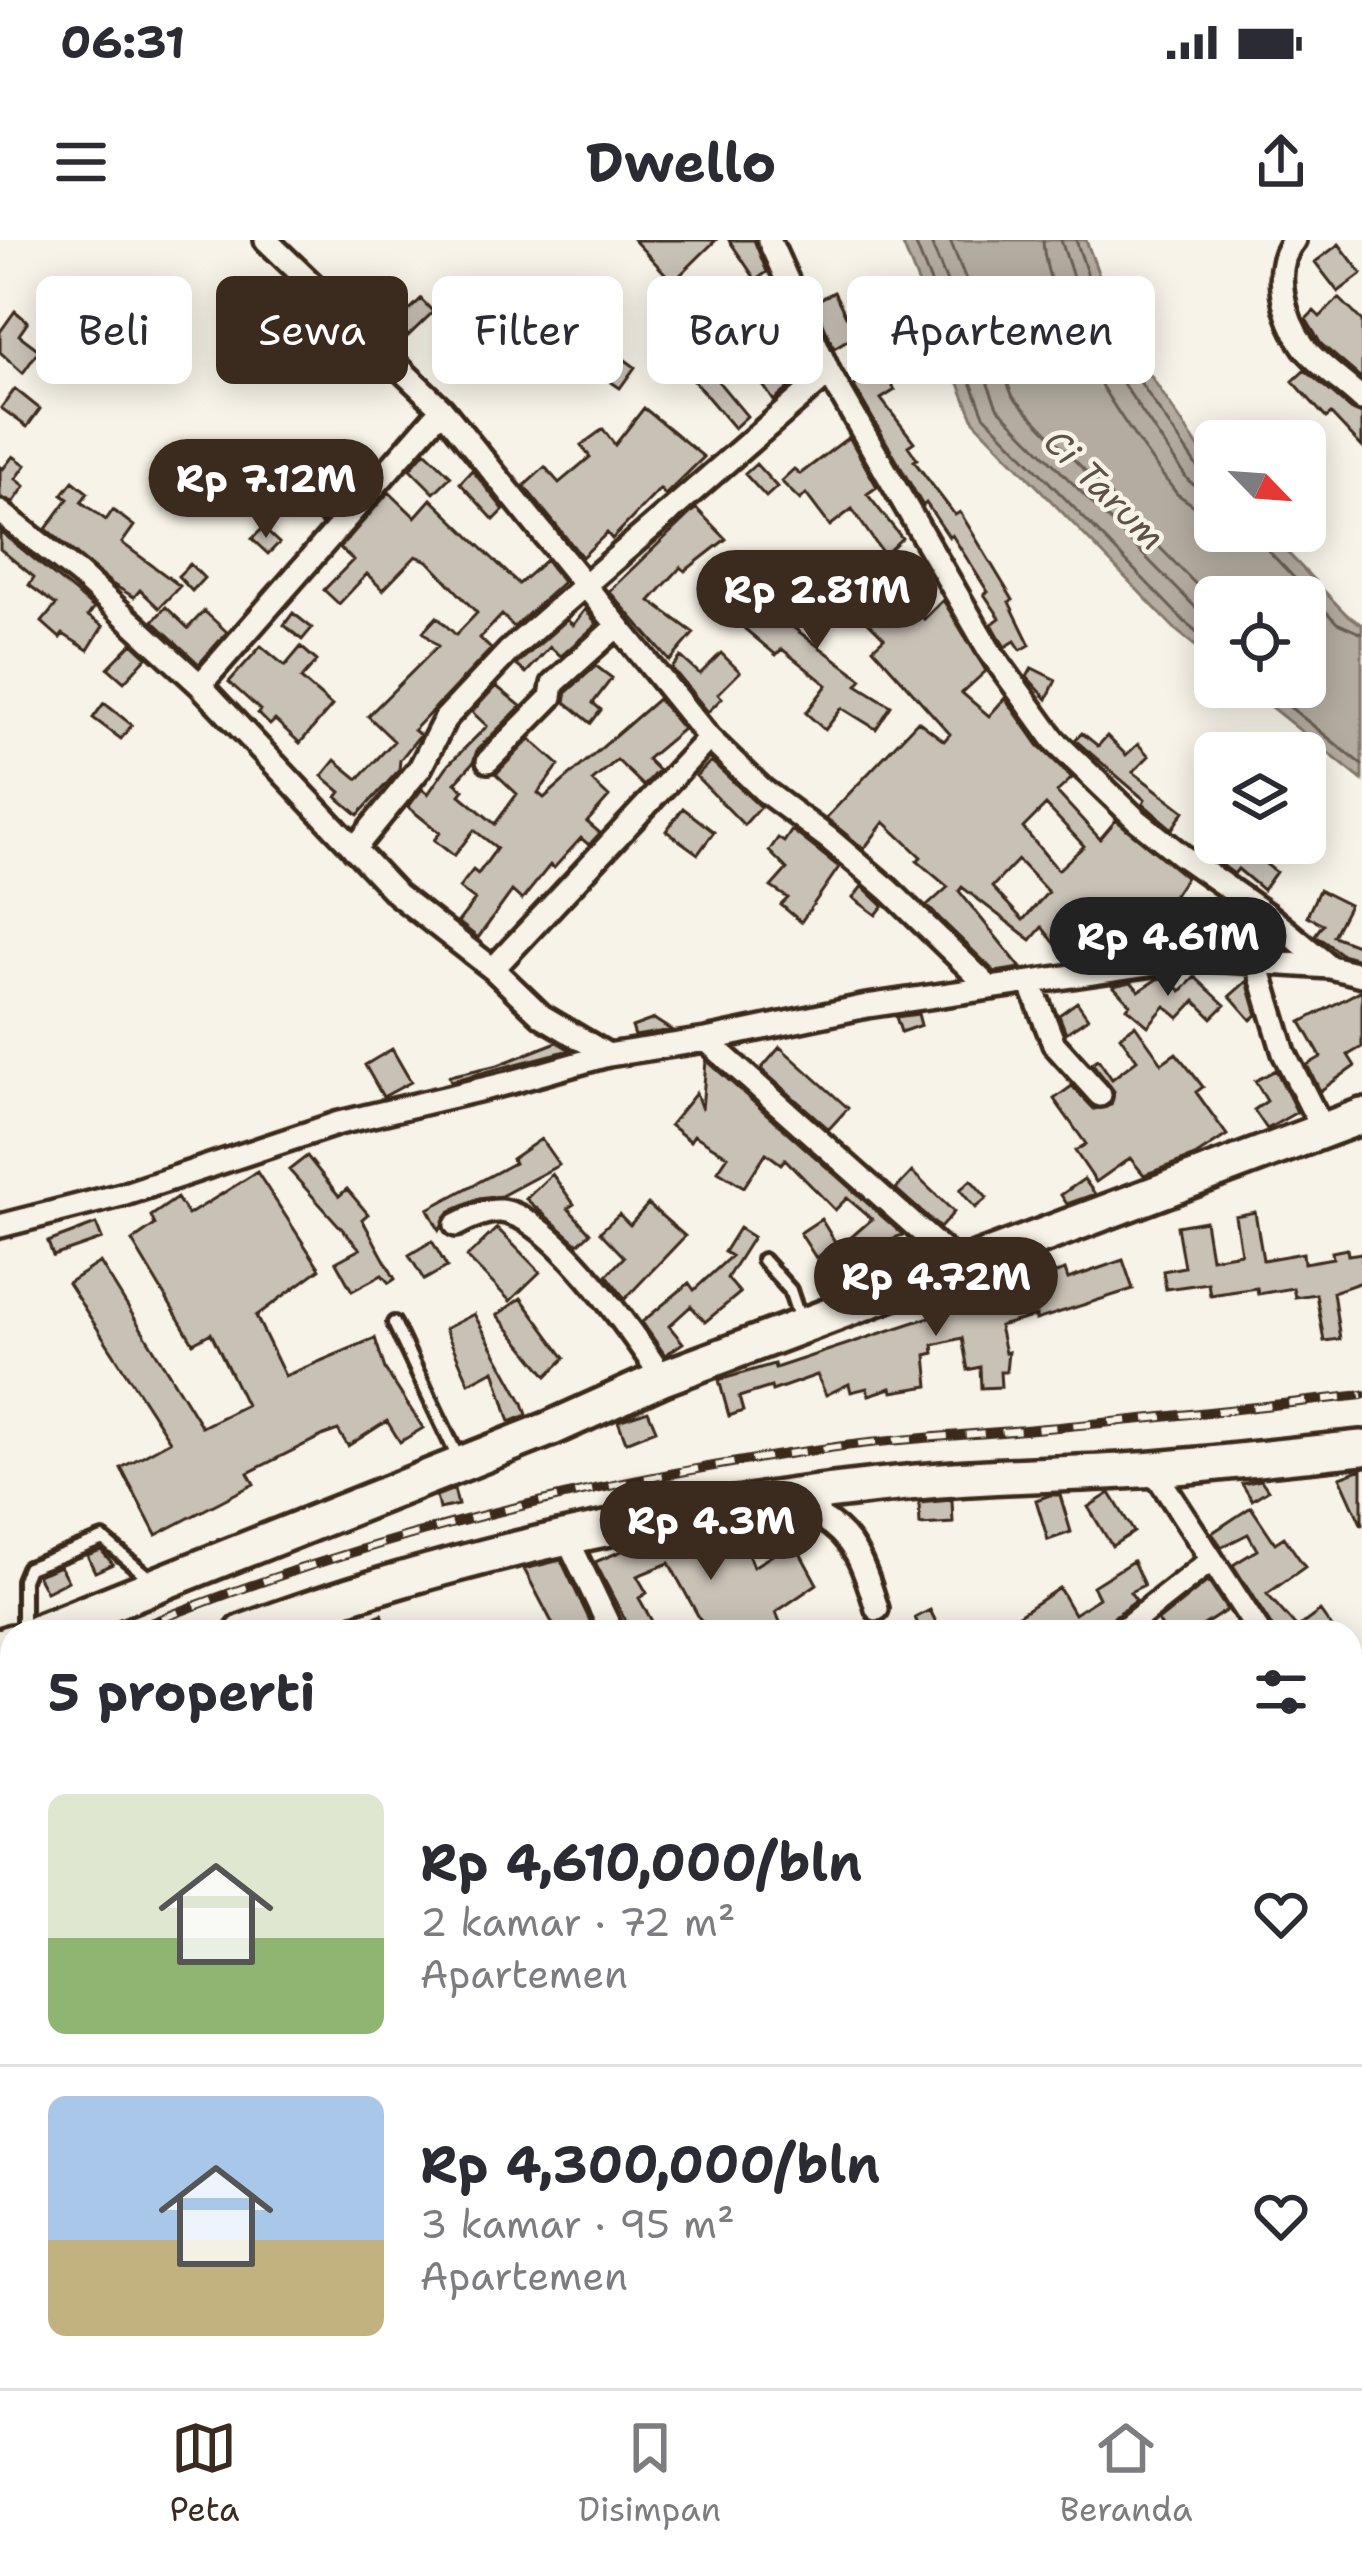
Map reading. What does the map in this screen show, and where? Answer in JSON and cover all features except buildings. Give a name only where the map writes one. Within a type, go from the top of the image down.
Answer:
[{"type":"main road","points":[[68,1620],[663,1378],[1362,1116]]},
{"type":"main road","points":[[275,1620],[328,1600],[692,1513],[921,1481],[1153,1469],[1362,1448]]},
{"type":"street","points":[[266,240],[391,355],[442,409],[709,738],[763,790],[889,890],[990,988]]},
{"type":"street","points":[[769,240],[784,276]]},
{"type":"street","points":[[1294,240],[1284,253],[1280,280],[1295,329],[1309,352],[1362,399]]},
{"type":"street","points":[[823,360],[989,650],[1054,740],[1137,820],[1330,967]]},
{"type":"street","points":[[354,849],[420,768],[453,709],[581,584],[829,373]]},
{"type":"street","points":[[200,685],[442,409]]},
{"type":"street","points":[[0,512],[79,574],[200,685],[397,894],[493,969],[542,1016],[608,1055]]},
{"type":"street","points":[[488,760],[551,697],[553,684],[616,627]]},
{"type":"street","points":[[493,969],[709,738]]},
{"type":"street","points":[[0,1226],[125,1194],[339,1123],[608,1055],[867,1006],[1195,958],[1330,967],[1362,975]]},
{"type":"street","points":[[1256,960],[1284,1053],[1323,1130]]},
{"type":"street","points":[[1030,985],[1054,1044],[1100,1095]]},
{"type":"street","points":[[706,1040],[959,1265]]},
{"type":"street","points":[[456,1225],[495,1210],[522,1217],[598,1285],[663,1378]]},
{"type":"street","points":[[1153,1469],[1251,1620]]},
{"type":"street","points":[[816,1494],[819,1516],[838,1526],[856,1551],[877,1609]]},
{"type":"street","points":[[568,1540],[606,1620]]},
{"type":"street","points":[[1135,1620],[1210,1561]]},
{"type":"street","points":[[328,1600],[340,1620]]},
{"type":"lane","points":[[763,1260],[790,1290],[802,1327]]},
{"type":"lane","points":[[394,1323],[460,1463]]},
{"type":"lane","points":[[22,1620],[23,1580],[28,1568],[103,1539],[157,1584]]},
{"type":"water","points":[[901,240],[1086,240],[1099,276],[916,276]]},
{"type":"water","name":"Ci Tarum","points":[[1155,382],[1194,441],[1194,552],[1287,552],[1310,576],[1194,576],[1194,645],[974,421],[959,384]]},
{"type":"water","points":[[1326,593],[1362,625],[1362,780],[1326,751],[1326,732],[1302,732],[1272,708],[1326,708]]},
{"type":"railway","points":[[159,1620],[385,1542],[650,1478],[856,1445],[1362,1395]]}]
